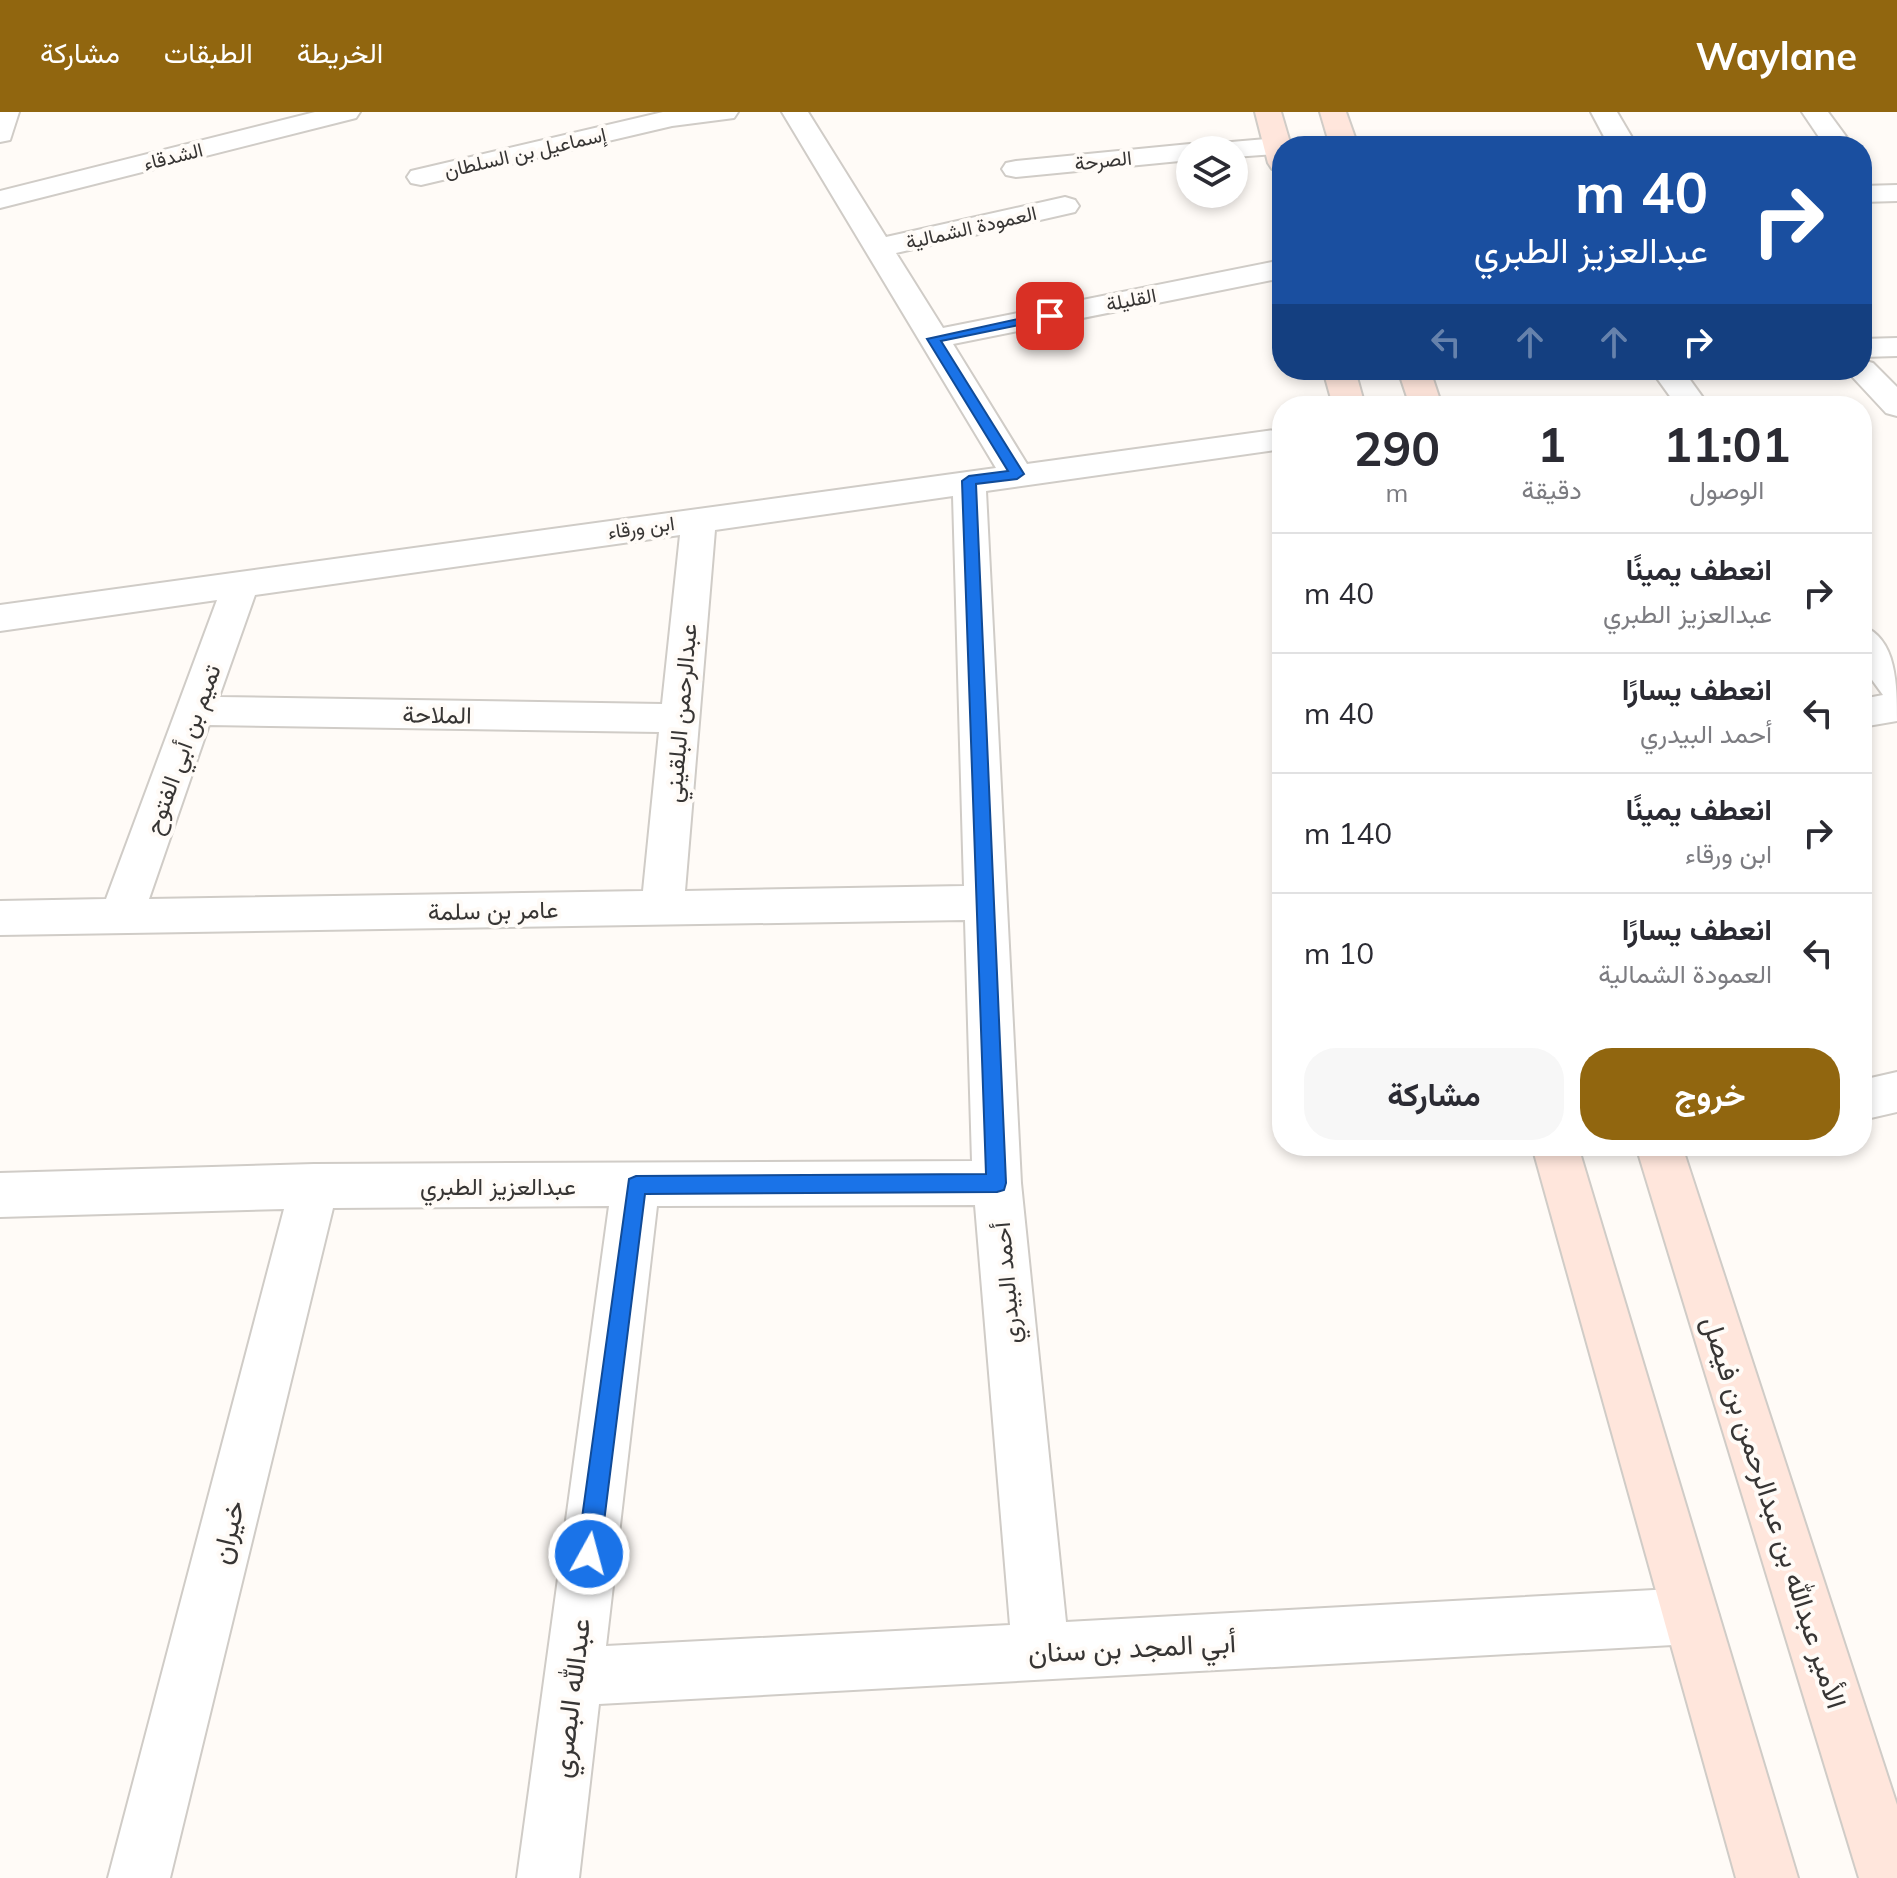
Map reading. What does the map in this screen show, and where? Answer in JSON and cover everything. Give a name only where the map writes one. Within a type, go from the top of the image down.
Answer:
[{"type":"main road","points":[[1268,112],[1275,136]]},
{"type":"main road","points":[[1333,112],[1341,136]]},
{"type":"main road","points":[[1558,1156],[1767,1878]]},
{"type":"main road","name":"الأمير عبدالله بن عبدالرحمن بن فيصل","points":[[1667,1156],[1890,1864]]},
{"type":"street","points":[[0,134],[6,112]]},
{"type":"street","name":"الشدقاء","points":[[0,200],[347,112]]},
{"type":"street","name":"إسماعيل بن السلطان","points":[[421,177],[660,115],[725,112]]},
{"type":"street","name":"العمودة الشمالية","points":[[795,112],[1017,474]]},
{"type":"street","points":[[1604,112],[1617,136]]},
{"type":"street","points":[[1815,112],[1832,136]]},
{"type":"street","points":[[1248,152],[1272,153]]},
{"type":"street","name":"الصرحة","points":[[1016,169],[1176,153]]},
{"type":"street","name":"العمودة الشمالية","points":[[878,248],[1065,206]]},
{"type":"street","name":"القليلة","points":[[934,339],[1272,271]]},
{"type":"street","points":[[1872,348],[1897,347]]},
{"type":"street","points":[[1872,380],[1897,406]]},
{"type":"street","name":"ابن ورقاء","points":[[0,618],[1272,440]]},
{"type":"street","name":"أحمد البيدري","points":[[969,481],[997,1183],[1041,1652]]},
{"type":"street","name":"عبدالرحمن البلقيني","points":[[662,908],[699,519]]},
{"type":"street","name":"تميم بن أبي الفتوح","points":[[122,914],[241,584]]},
{"type":"street","points":[[1872,653],[1897,687]]},
{"type":"street","points":[[1872,711],[1897,707]]},
{"type":"street","name":"الملاحة","points":[[195,711],[680,718]]},
{"type":"street","name":"عامر بن سلمة","points":[[0,918],[985,903]]},
{"type":"street","points":[[1872,1098],[1897,1092]]},
{"type":"street","name":"عبدالعزيز الطبري","points":[[0,1195],[314,1186],[997,1183]]},
{"type":"street","name":"عبدالله البصري","points":[[548,1878],[636,1185]]},
{"type":"street","name":"خيران","points":[[139,1878],[314,1186]]},
{"type":"street","name":"أبي المجد بن سنان","points":[[573,1677],[1691,1616]]},
{"type":"route","points":[[589,1554],[636,1185],[997,1183],[969,481],[1017,474],[934,339],[1050,316]]}]
